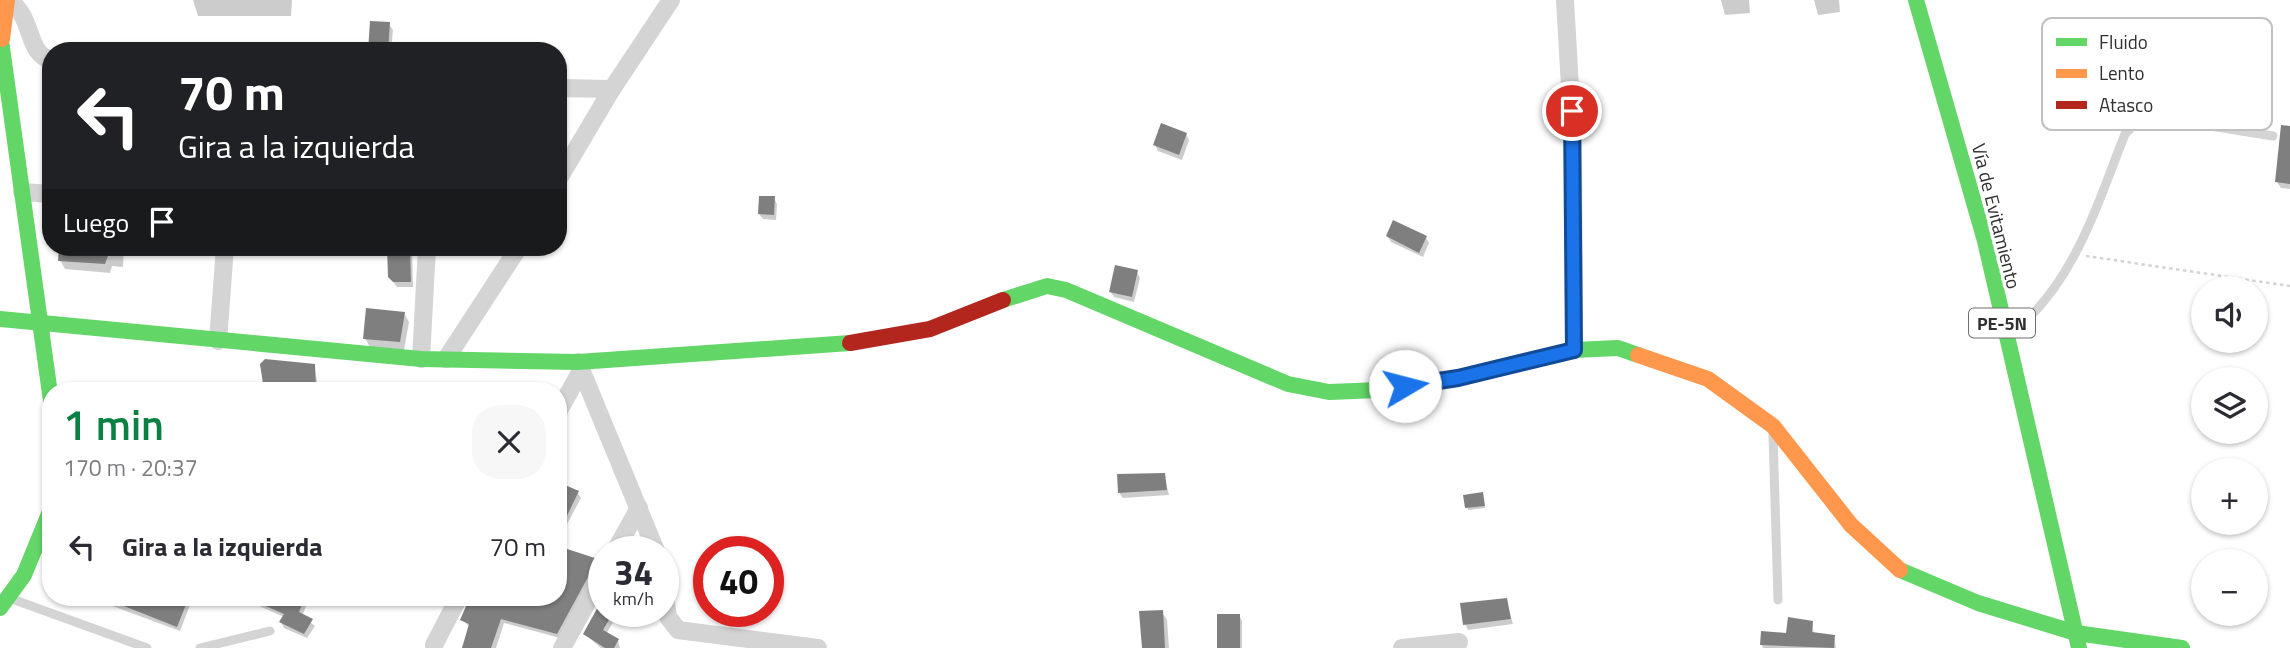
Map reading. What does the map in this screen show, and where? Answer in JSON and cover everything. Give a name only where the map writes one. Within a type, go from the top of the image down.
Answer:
[{"type":"main road","points":[[7,0],[1,36],[48,382]]},
{"type":"main road","name":"Vía de Evitamiento","points":[[1916,0],[1938,68],[2077,641]]},
{"type":"main road","points":[[0,319],[421,359],[579,366],[828,347],[930,328],[1028,290],[1047,286],[1078,296],[1288,384],[1329,392],[1379,390],[1458,378],[1574,350],[1618,348],[1708,379],[1773,426],[1851,525],[1898,569],[2077,641],[2182,648]]},
{"type":"main road","points":[[5,603],[42,534]]},
{"type":"street","points":[[7,0],[18,6],[27,19],[31,40],[42,57]]},
{"type":"street","points":[[567,165],[612,89],[671,0]]},
{"type":"street","points":[[1566,0],[1573,139],[1574,350]]},
{"type":"street","points":[[567,88],[612,89]]},
{"type":"street","points":[[22,192],[42,193]]},
{"type":"street","points":[[218,341],[224,256]]},
{"type":"street","points":[[421,359],[427,256]]},
{"type":"street","points":[[446,359],[513,256]]},
{"type":"street","points":[[567,392],[579,366]]},
{"type":"street","points":[[579,366],[650,536]]},
{"type":"street","points":[[623,536],[639,508]]},
{"type":"street","points":[[562,648],[588,601]]},
{"type":"street","points":[[434,645],[455,606]]},
{"type":"street","points":[[676,627],[678,630],[818,648]]},
{"type":"street","points":[[1405,648],[1459,642]]},
{"type":"lane","points":[[2005,338],[2035,315],[2076,255],[2125,134],[2129,130]]},
{"type":"lane","points":[[2235,130],[2273,136]]},
{"type":"lane","points":[[1773,426],[1779,600]]},
{"type":"lane","points":[[5,603],[147,648]]},
{"type":"lane","points":[[200,648],[270,631]]},
{"type":"path","points":[[2076,255],[2290,286]]},
{"type":"building","points":[[370,21],[390,22],[389,42],[369,42]]},
{"type":"building","points":[[1161,123],[1187,133],[1179,155],[1153,145]]},
{"type":"building","points":[[2281,125],[2290,126],[2290,184],[2275,182]]},
{"type":"building","points":[[759,196],[775,196],[774,215],[758,214]]},
{"type":"building","points":[[1393,220],[1427,236],[1419,253],[1386,236]]},
{"type":"building","points":[[58,256],[108,256],[105,264],[58,261]]},
{"type":"building","points":[[387,256],[410,256],[411,282],[393,282],[388,277]]},
{"type":"building","points":[[1115,265],[1138,270],[1132,297],[1109,292]]},
{"type":"building","points":[[366,308],[405,312],[400,342],[363,339]]},
{"type":"building","points":[[265,359],[315,364],[316,382],[263,382],[260,364]]},
{"type":"building","points":[[1165,473],[1167,490],[1118,493],[1117,474]]},
{"type":"building","points":[[567,486],[579,491],[567,516]]},
{"type":"building","points":[[1483,492],[1485,506],[1465,508],[1463,495]]},
{"type":"building","points":[[567,549],[588,556],[588,577],[557,634],[501,619],[491,648],[462,648],[469,624],[460,620],[466,606],[567,606]]},
{"type":"building","points":[[1507,598],[1511,619],[1463,625],[1460,603]]},
{"type":"building","points":[[124,606],[185,606],[177,627]]},
{"type":"building","points":[[266,606],[301,606],[299,612],[313,619],[304,634],[279,622],[284,614]]},
{"type":"building","points":[[1163,610],[1165,648],[1142,648],[1139,611]]},
{"type":"building","points":[[1217,614],[1240,614],[1240,648],[1217,648]]},
{"type":"building","points":[[1788,617],[1813,621],[1812,632],[1835,635],[1834,648],[1760,645],[1761,631],[1786,633]]},
{"type":"building","points":[[588,625],[605,627],[603,630],[619,639],[614,648],[605,648],[583,634]]},
{"type":"traffic: fast","points":[[1916,0],[1985,241],[2079,648]]},
{"type":"traffic: fast","points":[[0,33],[48,382]]},
{"type":"traffic: fast","points":[[1003,300],[1047,286],[1066,290],[1288,384],[1329,392],[1379,390],[1458,378],[1574,350],[1618,348],[1638,355]]},
{"type":"traffic: fast","points":[[0,319],[421,359],[578,362],[850,343]]},
{"type":"traffic: fast","points":[[0,608],[24,575],[42,531]]},
{"type":"traffic: fast","points":[[1900,570],[1978,603],[2076,633],[2182,648]]},
{"type":"traffic: slow","points":[[2,39],[7,0]]},
{"type":"traffic: slow","points":[[1638,355],[1708,379],[1773,426],[1851,525],[1900,570]]},
{"type":"traffic: jam","points":[[850,343],[930,329],[1003,300]]},
{"type":"route","points":[[1405,386],[1458,378],[1574,350],[1572,111]]}]
